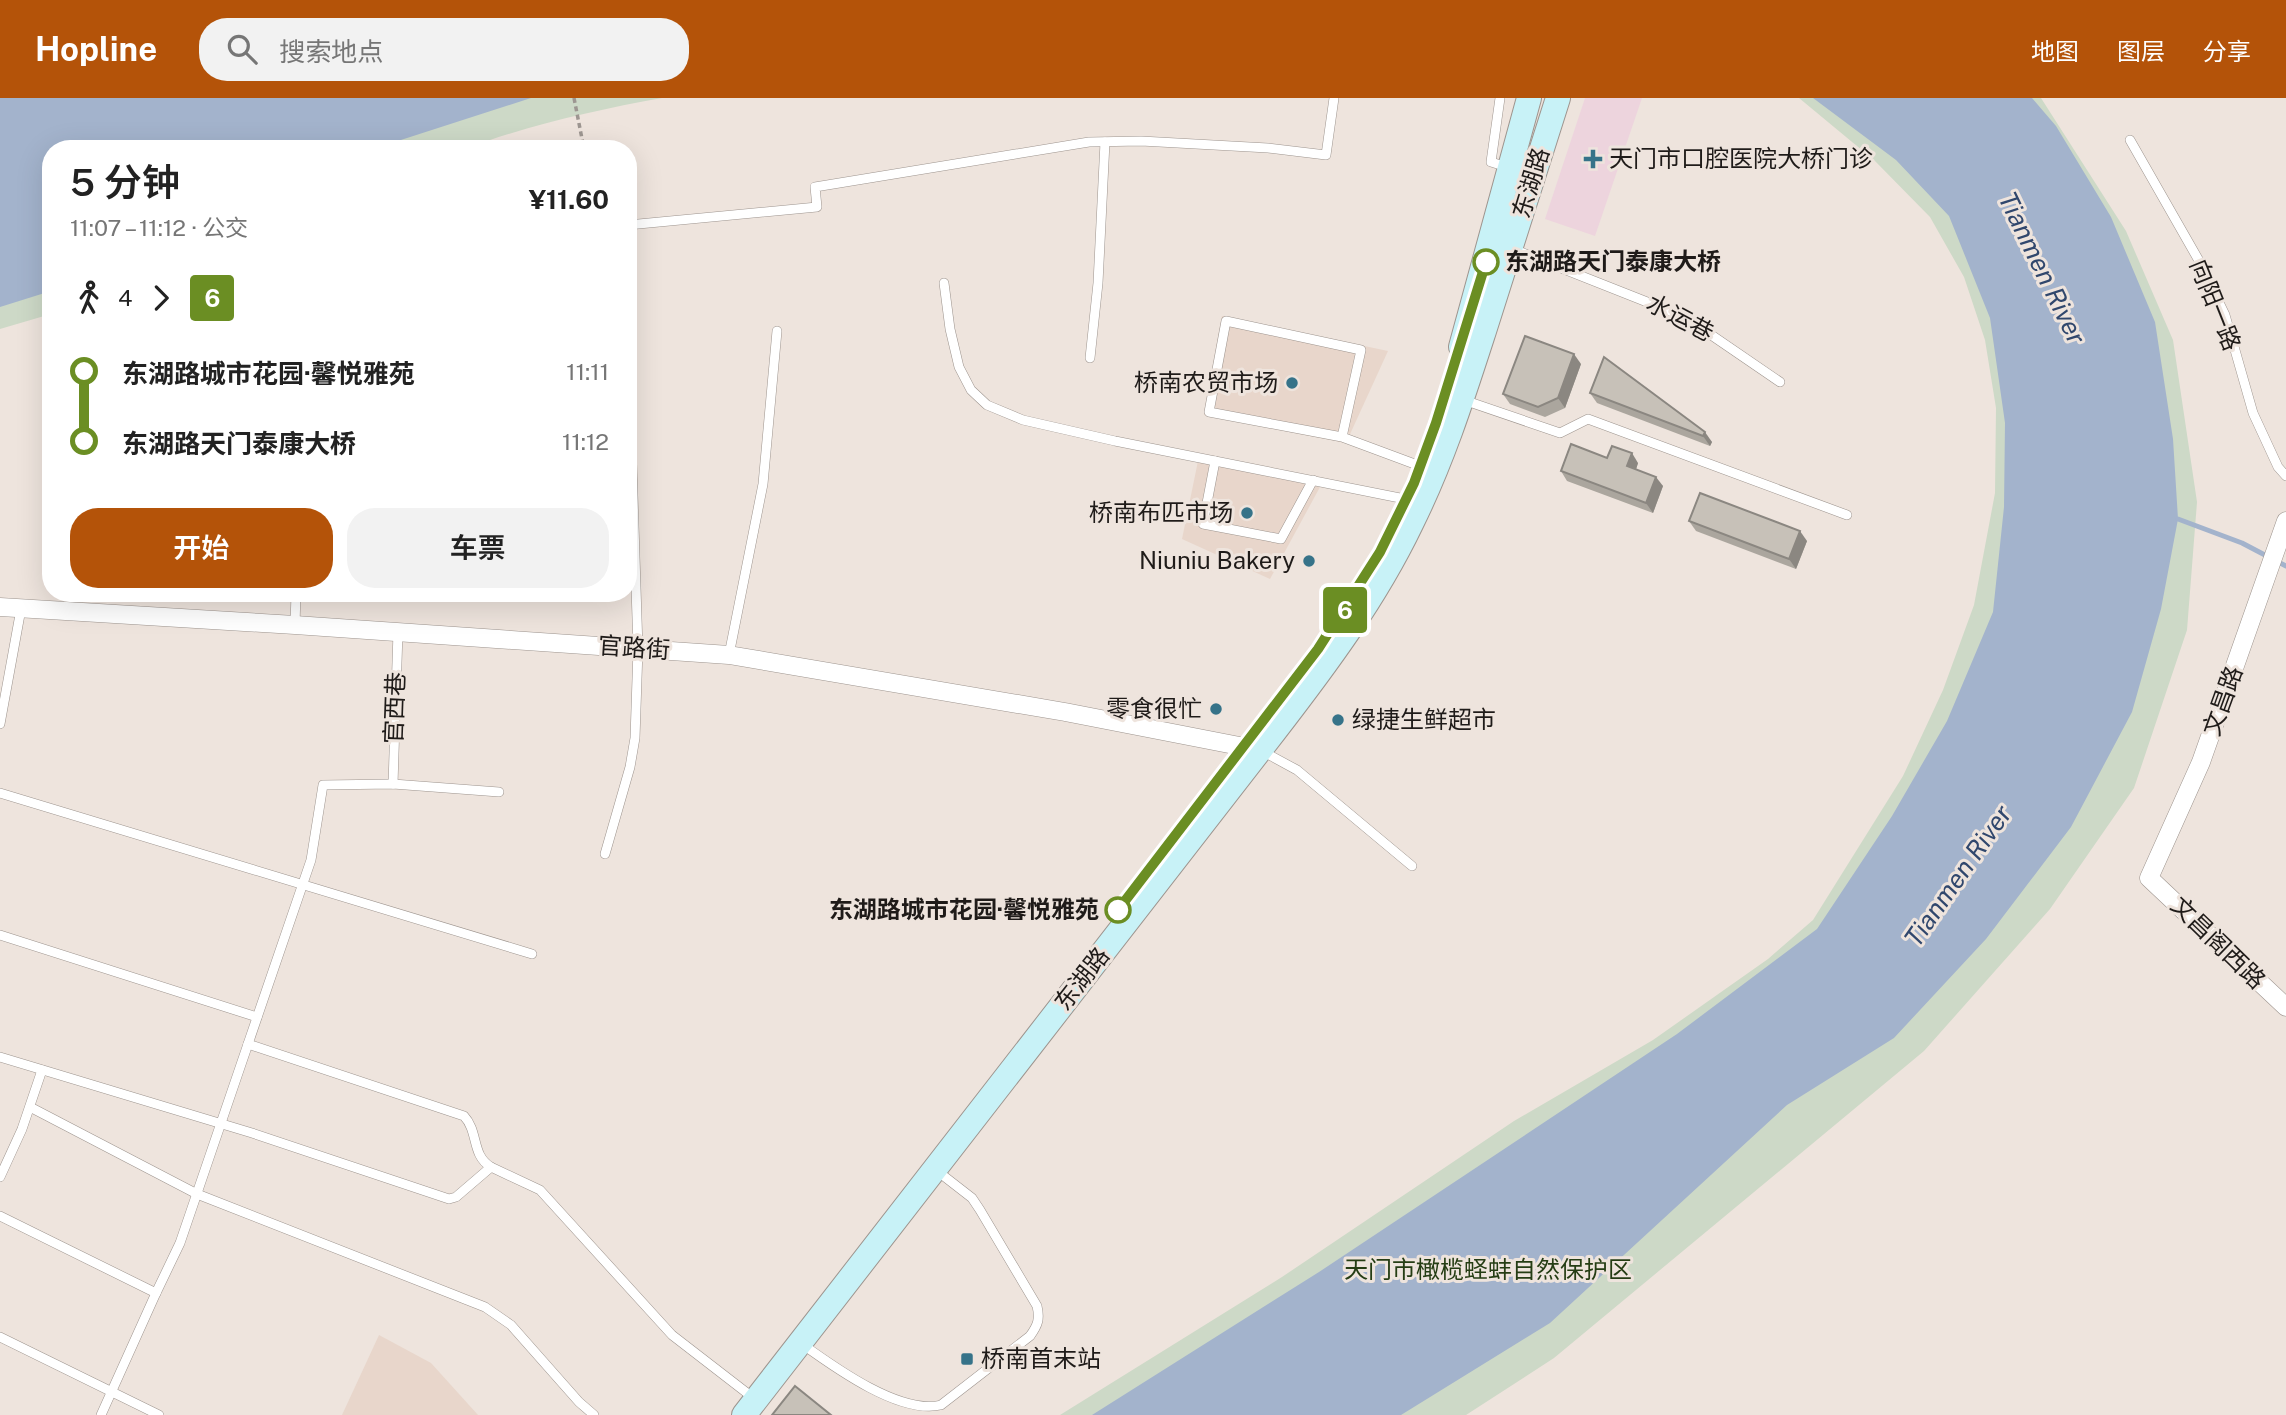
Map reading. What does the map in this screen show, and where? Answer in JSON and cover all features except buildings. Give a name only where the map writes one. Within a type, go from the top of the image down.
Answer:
[{"type":"main road","name":"东湖路","points":[[1501,245],[1510,168],[1529,98]]},
{"type":"main road","name":"东湖路","points":[[745,1404],[1252,749],[1352,626],[1393,560],[1454,396],[1501,245],[1558,98]]},
{"type":"main road","name":"东湖路","points":[[1414,500],[1420,466],[1454,396]]},
{"type":"main road","name":"东湖路","points":[[730,1415],[745,1404],[800,1342],[935,1169],[1252,749]]},
{"type":"street","name":"文昌路","points":[[2149,877],[2201,762],[2285,523]]},
{"type":"street","name":"官路街","points":[[0,607],[729,655],[1065,712],[1252,749]]},
{"type":"street","name":"文昌阁西路","points":[[2149,877],[2286,1007]]},
{"type":"lane","points":[[637,224],[817,207],[815,187],[1053,147],[1141,141],[1268,148],[1326,155],[1334,98]]},
{"type":"lane","points":[[1500,98],[1491,162],[1510,168]]},
{"type":"lane","name":"向阳一路","points":[[2130,140],[2198,259],[2224,315],[2253,413],[2278,467],[2286,476]]},
{"type":"lane","points":[[1090,358],[1098,283],[1105,142]]},
{"type":"lane","name":"水运巷","points":[[1501,245],[1685,317],[1780,382]]},
{"type":"lane","points":[[944,283],[950,329],[959,367],[971,390],[987,405],[1023,420],[1414,500]]},
{"type":"lane","points":[[1342,437],[1361,349],[1226,321],[1209,412],[1342,437],[1420,466]]},
{"type":"lane","points":[[729,655],[763,484],[778,331]]},
{"type":"lane","points":[[1454,396],[1560,433],[1588,419],[1847,515]]},
{"type":"lane","points":[[1215,461],[1203,524],[1281,539],[1313,480]]},
{"type":"lane","points":[[295,625],[296,602]]},
{"type":"lane","points":[[605,854],[630,768],[635,738],[636,602]]},
{"type":"lane","points":[[0,724],[21,609]]},
{"type":"lane","name":"官西巷","points":[[393,785],[398,632]]},
{"type":"lane","points":[[1252,749],[1297,770],[1412,866]]},
{"type":"lane","points":[[101,1415],[180,1243],[222,1124],[311,859],[323,785],[393,785],[499,792]]},
{"type":"lane","points":[[0,793],[532,954]]},
{"type":"lane","points":[[0,936],[257,1017]]},
{"type":"lane","points":[[247,1044],[464,1116],[473,1129],[480,1157],[491,1167],[540,1190],[672,1335],[745,1404]]},
{"type":"lane","points":[[0,1057],[222,1124],[449,1199],[456,1197],[491,1167]]},
{"type":"lane","points":[[0,1177],[22,1129],[42,1070]]},
{"type":"lane","points":[[30,1107],[197,1194],[485,1307],[511,1325],[579,1402],[594,1415]]},
{"type":"lane","points":[[800,1342],[855,1381],[918,1407],[931,1407],[941,1405],[1030,1336],[1039,1322],[1037,1306],[972,1198],[935,1169]]},
{"type":"lane","points":[[0,1216],[156,1293]]},
{"type":"lane","points":[[0,1337],[159,1415]]},
{"type":"path","points":[[574,98],[582,140]]},
{"type":"shaded area","name":"天门市口腔医院大桥门诊","points":[[1585,98],[1642,98],[1595,236],[1545,219]]},
{"type":"shaded area","name":"桥南农贸市场","points":[[1222,316],[1388,351],[1346,443],[1204,415]]},
{"type":"shaded area","name":"桥南布匹市场","points":[[1198,461],[1320,487],[1270,579],[1182,539]]},
{"type":"shaded area","points":[[379,1335],[431,1363],[478,1415],[342,1415]]},
{"type":"green space","points":[[0,98],[662,98],[562,119],[492,140],[42,140],[42,317],[0,329]]},
{"type":"green space","name":"天门市橄榄蛏蚌自然保护区","points":[[1799,98],[2041,98],[2126,231],[2173,340],[2197,502],[2187,630],[2134,788],[2050,909],[1924,1051],[1554,1358],[1466,1415],[1060,1415],[1282,1277],[1514,1121],[1653,1040],[1768,959],[1813,920],[1903,776],[1943,690],[1974,605],[1995,493],[1996,408],[1985,340],[1964,277],[1930,217],[1875,161]]},
{"type":"water","points":[[0,98],[531,98],[401,140],[42,140],[42,294],[0,307]]},
{"type":"water","name":"天门市橄榄蛏蚌自然保护区","points":[[1813,98],[2032,98],[2056,126],[2111,217],[2155,322],[2173,439],[2178,519],[2161,609],[2132,712],[2071,827],[1986,939],[1894,1038],[1787,1105],[1550,1323],[1401,1415],[1092,1415],[1319,1272],[1677,1034],[1817,929],[1892,816],[1947,721],[1993,612],[2004,507],[2005,423],[1990,318],[1949,216],[1896,160]]},
{"type":"waterway","points":[[2178,519],[2242,543],[2286,566]]},
{"type":"bus line","name":"6","points":[[1118,910],[1318,649],[1380,552],[1414,483],[1436,423],[1486,262]]},
{"type":"place","name":"天门市口腔医院大桥门诊","points":[[1593,159]]},
{"type":"place","name":"东湖路天门泰康大桥","points":[[1486,262]]},
{"type":"place","name":"桥南农贸市场","points":[[1292,383]]},
{"type":"place","name":"桥南布匹市场","points":[[1247,513]]},
{"type":"place","name":"Niuniu Bakery","points":[[1309,561]]},
{"type":"place","name":"零食很忙","points":[[1216,709]]},
{"type":"place","name":"绿捷生鲜超市","points":[[1338,720]]},
{"type":"place","name":"东湖路城市花园·馨悦雅苑","points":[[1118,910]]},
{"type":"place","name":"桥南首末站","points":[[967,1359]]},
{"type":"water label","name":"Tianmen River","points":[[2042,268]]},
{"type":"water label","name":"Tianmen River","points":[[1958,876]]}]
